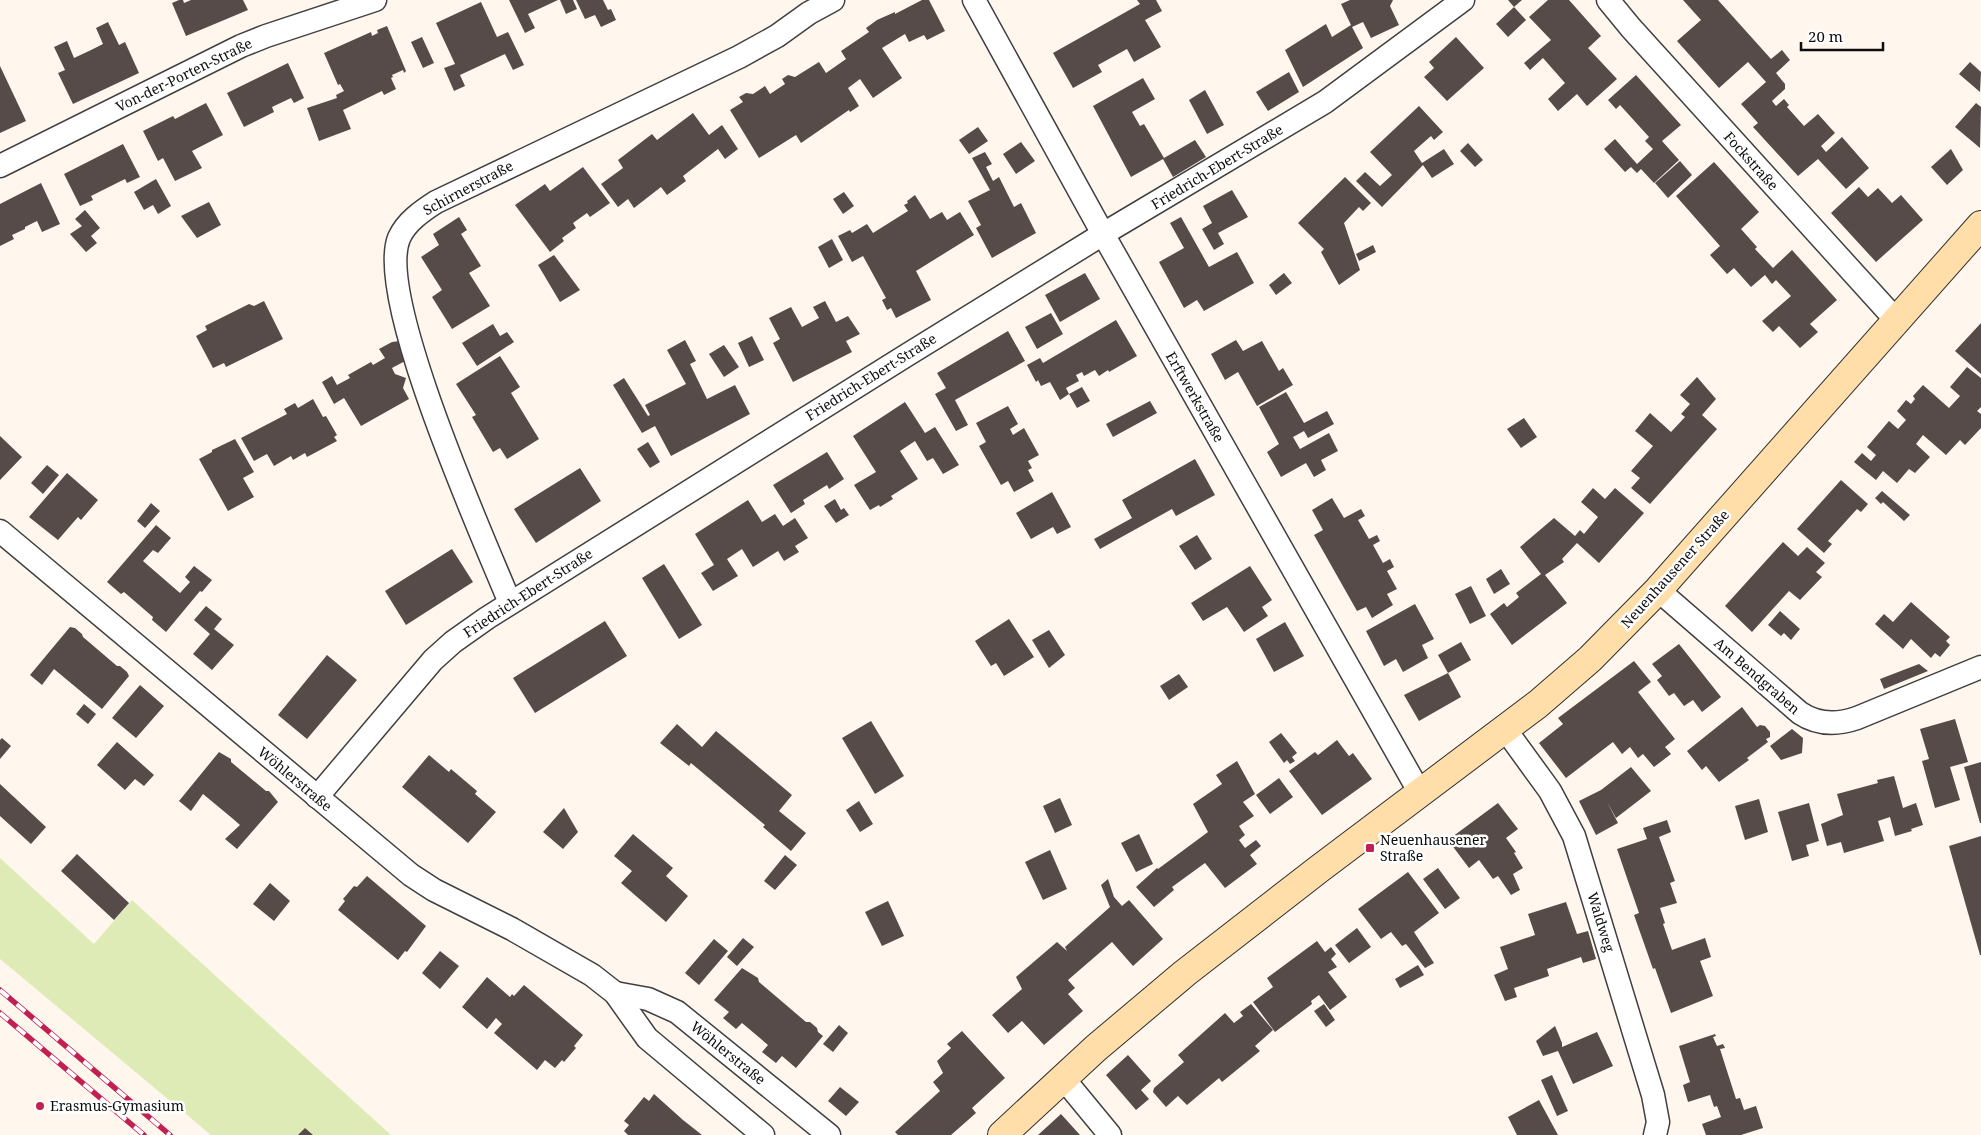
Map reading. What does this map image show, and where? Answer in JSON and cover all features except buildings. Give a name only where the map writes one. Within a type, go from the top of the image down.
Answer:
[{"type":"main road","name":"Neuenhausener Straße","points":[[1002,1135],[1063,1078],[1185,974],[1505,729],[1590,659],[1658,590],[1981,225]]},
{"type":"street","name":"Von-der-Porten-Straße","points":[[0,166],[241,46],[375,0]]},
{"type":"street","name":"Schirnerstraße","points":[[510,602],[455,466],[411,345],[402,314],[395,275],[395,253],[399,239],[406,226],[415,217],[436,202],[739,57],[777,36],[808,13],[833,0]]},
{"type":"street","name":"Erftwerkstraße","points":[[974,0],[1103,234],[1420,793]]},
{"type":"street","name":"Friedrich-Ebert-Straße","points":[[317,797],[438,655],[510,602],[1103,234],[1325,102],[1463,0]]},
{"type":"street","name":"Fockstraße","points":[[1608,0],[1896,320]]},
{"type":"street","name":"Wöhlerstraße","points":[[0,531],[411,875],[434,890],[512,929],[566,959],[592,975],[615,993],[647,1038],[763,1135]]},
{"type":"street","name":"Am Bendgraben","points":[[1658,590],[1800,713],[1807,718],[1823,723],[1843,722],[1857,718],[1981,667]]},
{"type":"street","name":"Waldweg","points":[[1505,729],[1550,791],[1566,817],[1574,836],[1653,1095],[1657,1118],[1656,1134]]},
{"type":"street","name":"Wöhlerstraße","points":[[615,993],[648,999],[677,1012],[829,1135]]},
{"type":"street","points":[[1063,1078],[1110,1135]]},
{"type":"green space","points":[[0,858],[94,944],[132,900],[391,1135],[211,1135],[0,959]]},
{"type":"railway","points":[[0,990],[170,1135]]},
{"type":"railway","points":[[0,1013],[144,1135]]},
{"type":"place","name":"Neuenhausener Straße","points":[[1370,848]]},
{"type":"place","name":"Erasmus-Gymasium","points":[[40,1106]]}]
